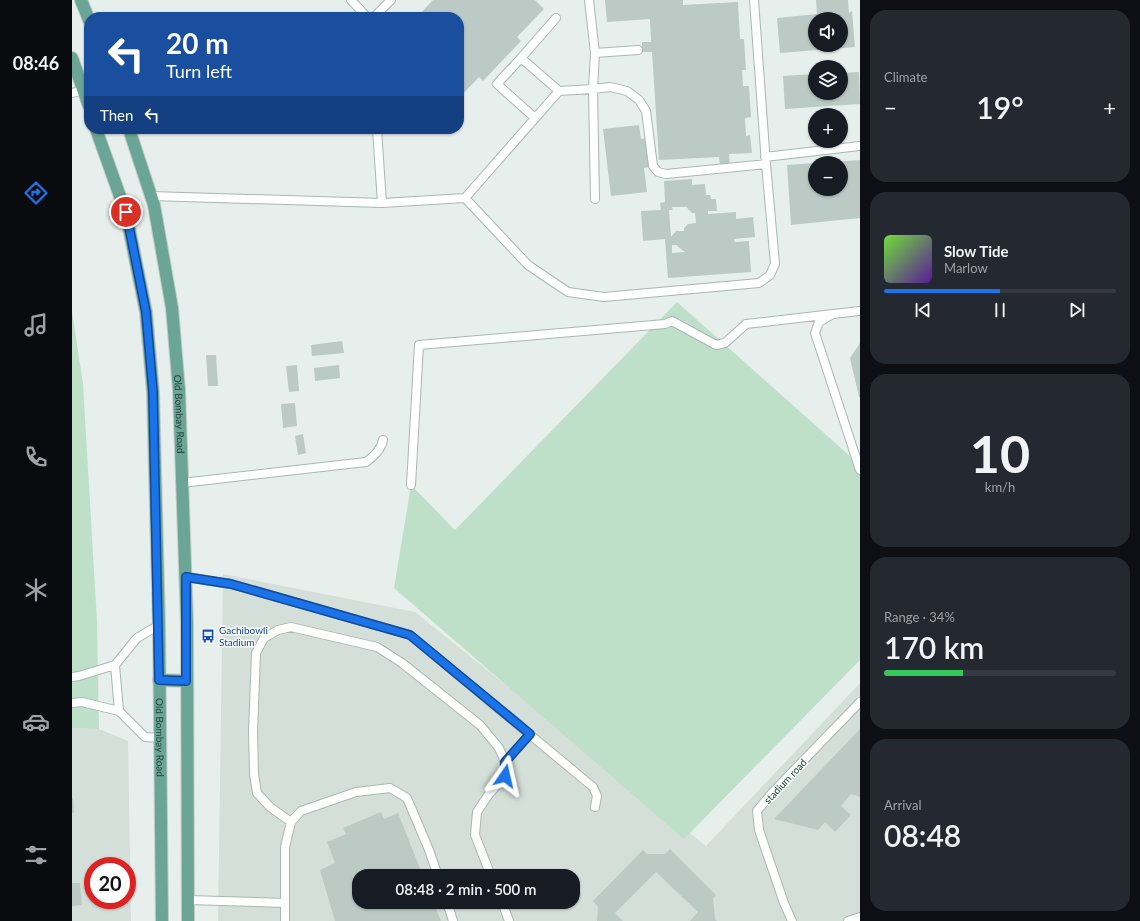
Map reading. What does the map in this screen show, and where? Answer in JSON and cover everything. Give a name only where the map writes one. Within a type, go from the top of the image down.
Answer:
[{"type":"main road","points":[[81,0],[86,12]]},
{"type":"main road","points":[[72,58],[84,83]]},
{"type":"main road","name":"Old Bombay Road","points":[[98,134],[126,212],[146,312],[153,392],[159,625],[162,921]]},
{"type":"main road","name":"Old Bombay Road","points":[[132,134],[154,205],[172,308],[179,390],[186,577],[188,921]]},
{"type":"main road","points":[[159,680],[186,681]]},
{"type":"lane","points":[[351,0],[362,12]]},
{"type":"lane","points":[[379,12],[391,0]]},
{"type":"lane","points":[[589,0],[595,53],[593,89],[595,199]]},
{"type":"lane","points":[[465,198],[528,265],[568,292],[604,297],[759,283],[770,275],[775,264],[754,0]]},
{"type":"lane","points":[[535,118],[497,84],[556,18]]},
{"type":"lane","points":[[595,53],[638,50]]},
{"type":"lane","points":[[521,58],[559,91],[593,89],[610,86],[627,91],[639,100],[646,111],[653,166],[658,172],[666,174],[860,146]]},
{"type":"lane","points":[[72,93],[84,90]]},
{"type":"lane","points":[[152,196],[382,203],[465,198],[559,91]]},
{"type":"lane","points":[[377,134],[382,203]]},
{"type":"lane","points":[[411,485],[419,346],[665,324],[672,321],[716,345],[725,343],[746,324],[860,311]]},
{"type":"lane","points":[[833,314],[819,322],[815,333],[860,470]]},
{"type":"lane","points":[[182,483],[366,462],[376,454],[382,446],[383,440]]},
{"type":"lane","points":[[186,577],[231,584],[410,635],[594,787],[597,796],[595,807]]},
{"type":"lane","points":[[72,677],[115,665],[137,638],[159,625]]},
{"type":"lane","points":[[291,822],[270,808],[258,793],[254,774],[253,732],[256,653],[264,638],[278,630],[291,627],[377,647],[402,663],[480,725],[499,748],[505,762],[505,776],[488,794],[477,812],[475,835],[488,869]]},
{"type":"lane","points":[[115,665],[118,711]]},
{"type":"lane","points":[[72,704],[82,702],[118,711],[146,737],[160,738]]},
{"type":"lane","name":"stadium road","points":[[792,921],[784,903],[759,830],[757,811],[772,793],[860,702]]},
{"type":"lane","points":[[505,762],[530,734]]},
{"type":"lane","points":[[285,921],[285,847],[291,822],[301,811],[356,792],[390,788],[407,798],[436,869]]},
{"type":"lane","points":[[188,900],[285,903]]},
{"type":"lane","points":[[449,909],[453,921]]},
{"type":"lane","points":[[505,909],[509,921]]},
{"type":"lane","points":[[848,921],[860,917]]},
{"type":"shaded area","points":[[223,574],[415,612],[706,846],[860,683],[860,921],[218,921]]},
{"type":"shaded area","points":[[72,728],[99,729],[128,741],[130,857],[84,857],[84,909],[131,909],[131,921],[72,921]]},
{"type":"green space","points":[[677,302],[860,465],[860,660],[684,839],[394,588],[411,485],[455,530]]},
{"type":"green space","points":[[72,311],[83,384],[97,621],[99,729],[72,728]]},
{"type":"building","points":[[433,0],[535,0],[544,9],[517,37],[521,41],[483,81],[479,77],[464,93],[464,12],[422,12]]},
{"type":"building","points":[[605,0],[683,0],[683,5],[738,2],[740,39],[744,39],[746,70],[742,70],[743,86],[749,86],[751,117],[745,118],[746,136],[750,135],[752,153],[729,154],[730,165],[720,165],[719,157],[659,160],[652,52],[642,52],[642,42],[651,42],[650,19],[607,22]]},
{"type":"building","points":[[816,0],[848,0],[849,13],[852,11],[855,47],[848,48],[848,12],[817,12]]},
{"type":"building","points":[[808,15],[808,51],[780,53],[777,18]]},
{"type":"building","points":[[859,72],[860,104],[785,109],[783,76],[808,74],[808,100],[848,100],[848,73]]},
{"type":"building","points":[[639,125],[641,139],[647,138],[650,167],[644,168],[647,192],[611,196],[603,129]]},
{"type":"building","points":[[860,160],[860,218],[791,225],[787,165],[808,164],[808,196],[848,196],[848,161]]},
{"type":"building","points":[[692,179],[692,185],[705,184],[706,195],[710,195],[711,199],[716,199],[717,211],[708,211],[708,214],[736,212],[736,219],[753,217],[755,237],[734,239],[735,242],[749,241],[751,272],[668,278],[665,239],[643,241],[641,211],[661,210],[660,203],[665,202],[664,181]],"holes":[[[672,207],[687,207],[692,213],[695,213],[696,223],[688,224],[684,228],[684,231],[676,231],[671,237],[669,210],[673,210]],[[672,245],[676,245],[685,252],[672,253]]]},
{"type":"building","points":[[342,341],[344,353],[312,356],[311,345]]},
{"type":"building","points":[[860,343],[860,397],[859,397],[850,358]]},
{"type":"building","points":[[206,355],[216,355],[218,386],[208,386]]},
{"type":"building","points":[[297,365],[299,391],[289,392],[286,366]]},
{"type":"building","points":[[339,365],[340,378],[315,381],[314,368]]},
{"type":"building","points":[[295,403],[297,426],[283,428],[281,404]]},
{"type":"building","points":[[303,434],[306,453],[298,455],[295,436]]},
{"type":"building","points":[[860,729],[860,797],[851,794],[841,806],[851,815],[835,832],[825,822],[818,830],[774,819]]},
{"type":"building","points":[[73,798],[74,813],[72,813]]},
{"type":"building","points":[[381,812],[384,819],[398,813],[420,869],[352,869],[352,909],[436,909],[441,921],[335,921],[320,870],[335,863],[327,842],[346,834],[343,828]]},
{"type":"building","points":[[670,849],[716,895],[713,898],[715,919],[717,921],[690,921],[698,912],[656,872],[615,913],[623,921],[597,921],[598,907],[593,901],[643,850],[647,854],[665,854]]},
{"type":"building","points":[[72,883],[80,883],[82,905],[72,906]]},
{"type":"place","name":"Gachibowli Stadium","points":[[208,636]]},
{"type":"route","points":[[126,212],[146,312],[153,392],[159,680],[186,681],[186,577],[231,584],[410,635],[530,734],[505,762],[505,776]]}]
